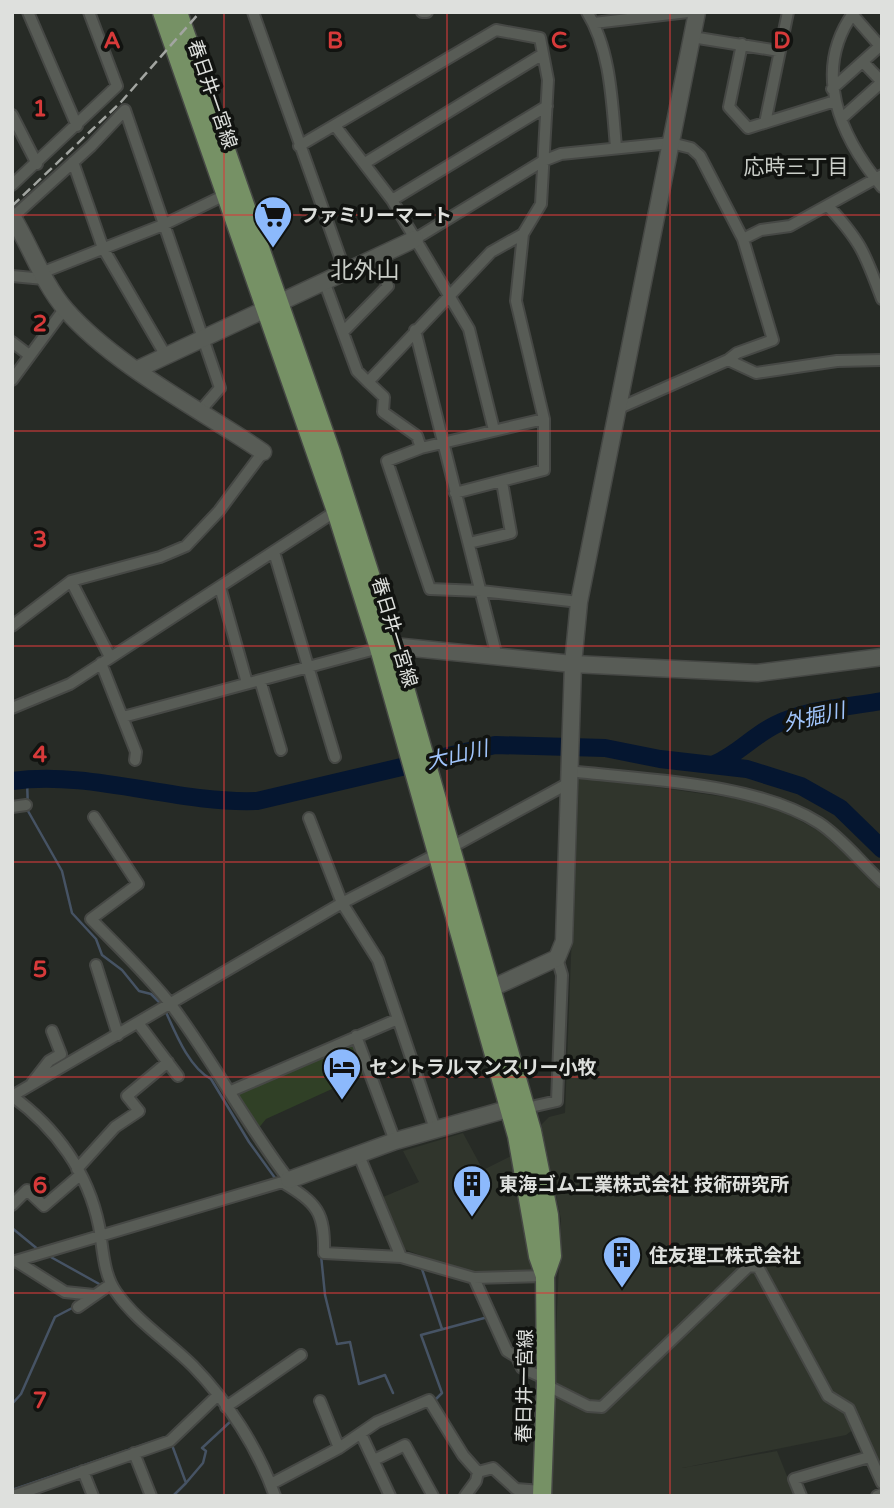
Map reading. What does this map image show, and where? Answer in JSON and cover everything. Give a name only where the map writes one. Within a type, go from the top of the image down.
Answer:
[{"type":"main road","name":"春日井一宮線","points":[[162,12],[225,195],[271,306],[386,647],[517,1109]]},
{"type":"main road","name":"春日井一宮線","points":[[178,12],[336,511],[386,647]]},
{"type":"main road","name":"春日井一宮線","points":[[443,851],[490,989],[517,1109],[517,1136],[538,1256],[545,1276],[546,1382],[542,1494]]},
{"type":"street","points":[[28,12],[77,126]]},
{"type":"street","points":[[12,185],[117,86],[89,12]]},
{"type":"street","points":[[253,12],[345,271]]},
{"type":"street","points":[[587,12],[594,23],[610,85],[616,147]]},
{"type":"street","points":[[594,23],[688,12]]},
{"type":"street","points":[[490,989],[556,958],[564,941],[573,664],[579,602],[697,12]]},
{"type":"street","points":[[765,123],[788,12]]},
{"type":"street","points":[[743,240],[761,230],[790,226],[880,180],[842,118],[832,89],[830,71],[834,53],[853,13],[880,46],[832,89]]},
{"type":"street","points":[[299,146],[336,127],[496,30],[540,38],[548,80],[541,204],[523,234],[516,301],[544,419],[544,470],[455,493]]},
{"type":"street","points":[[692,37],[779,51]]},
{"type":"street","points":[[742,44],[729,107],[748,128],[835,101]]},
{"type":"street","points":[[365,163],[543,54]]},
{"type":"street","points":[[842,118],[882,82],[863,62]]},
{"type":"street","points":[[392,200],[547,106]]},
{"type":"street","points":[[12,626],[71,581],[160,557],[186,546],[219,511],[263,452],[97,342],[65,308],[43,276],[13,217],[125,110],[220,388],[201,410]]},
{"type":"street","points":[[12,115],[37,164]]},
{"type":"street","points":[[336,127],[392,200],[468,329],[494,430]]},
{"type":"street","points":[[138,369],[415,239],[544,161],[561,154],[671,143],[691,148],[700,156],[743,240],[773,340],[737,353],[728,360],[617,409]]},
{"type":"street","points":[[73,162],[103,248],[166,356]]},
{"type":"street","points":[[12,276],[43,276],[103,248],[163,225],[225,195]]},
{"type":"street","points":[[829,207],[855,235],[868,257],[882,299]]},
{"type":"street","points":[[369,382],[491,252],[523,234]]},
{"type":"street","points":[[343,332],[388,286],[374,257]]},
{"type":"street","points":[[324,281],[356,371],[384,397],[383,412],[417,436],[421,448]]},
{"type":"street","points":[[12,380],[65,308]]},
{"type":"street","points":[[415,330],[497,657]]},
{"type":"street","points":[[12,342],[29,355]]},
{"type":"street","points":[[728,360],[756,373],[838,361],[882,360]]},
{"type":"street","points":[[544,419],[421,448],[387,461],[430,589],[481,591],[579,602]]},
{"type":"street","points":[[469,543],[511,533],[502,482]]},
{"type":"street","points":[[12,708],[70,684],[336,511]]},
{"type":"street","points":[[274,552],[335,757]]},
{"type":"street","points":[[71,581],[105,660],[136,752],[135,760]]},
{"type":"street","points":[[220,587],[247,683]]},
{"type":"street","points":[[123,717],[386,647],[573,664],[757,673],[807,669],[882,657]]},
{"type":"street","points":[[260,680],[281,750]]},
{"type":"street","points":[[275,1496],[252,1444],[226,1407],[193,1367],[136,1316],[111,1284],[92,1201],[79,1172],[53,1130],[12,1096],[342,903],[443,851],[569,773],[730,791],[776,802],[821,824],[882,882]]},
{"type":"street","points":[[12,807],[26,805]]},
{"type":"street","points":[[94,817],[138,884],[91,919],[170,1004],[231,1091],[255,1136],[286,1181],[305,1195],[325,1222],[324,1252],[401,1257],[474,1278],[545,1276]]},
{"type":"street","points":[[309,818],[342,903],[378,960],[435,1129]]},
{"type":"street","points":[[14,1262],[286,1181],[359,1153],[435,1129],[557,1101],[562,975],[556,958]]},
{"type":"street","points":[[96,965],[118,1035]]},
{"type":"street","points":[[231,1091],[398,1019]]},
{"type":"street","points":[[138,1023],[178,1076]]},
{"type":"street","points":[[29,1086],[49,1061],[61,1054],[52,1031]]},
{"type":"street","points":[[356,1036],[395,1141]]},
{"type":"street","points":[[12,1205],[27,1190],[44,1206],[79,1172],[116,1127],[139,1111],[127,1096],[168,1062]]},
{"type":"street","points":[[359,1153],[401,1257]]},
{"type":"street","points":[[14,1262],[65,1292],[93,1296]]},
{"type":"street","points":[[474,1278],[507,1351],[517,1357],[522,1368],[588,1406],[602,1406],[749,1266],[758,1267],[828,1396],[849,1409],[882,1483]]},
{"type":"street","points":[[78,1307],[111,1284]]},
{"type":"street","points":[[226,1407],[301,1354]]},
{"type":"street","points":[[13,1496],[28,1493],[170,1441],[217,1396]]},
{"type":"street","points":[[271,1484],[339,1448],[377,1422],[429,1400],[463,1455],[478,1472]]},
{"type":"street","points":[[320,1401],[339,1448]]},
{"type":"street","points":[[361,1434],[390,1496]]},
{"type":"street","points":[[374,1460],[405,1445],[433,1496]]},
{"type":"street","points":[[134,1453],[151,1496]]},
{"type":"street","points":[[801,1496],[794,1479],[869,1457]]},
{"type":"street","points":[[478,1472],[493,1468],[516,1489],[542,1494]]},
{"type":"street","points":[[83,1471],[93,1496]]},
{"type":"street","points":[[465,1496],[476,1481],[478,1472]]},
{"type":"shaded area","points":[[578,776],[767,803],[821,832],[882,888],[882,1471],[854,1429],[846,1435],[682,1468],[777,1451],[795,1496],[549,1496],[561,1219],[541,1125],[549,1117],[565,1113]]},
{"type":"shaded area","points":[[463,1133],[483,1170],[515,1154],[536,1267],[528,1272],[481,1274],[446,1265],[404,1249],[383,1197],[419,1182],[403,1151]]},
{"type":"green space","points":[[355,1041],[367,1073],[266,1119],[257,1130],[237,1094]]},
{"type":"waterway","name":"外掘川","points":[[715,764],[767,729],[800,715],[882,701]]},
{"type":"waterway","name":"大山川","points":[[12,781],[73,780],[196,798],[257,801],[495,745],[605,748],[660,759],[747,769],[801,786],[840,808],[882,849]]},
{"type":"waterway","points":[[27,779],[28,811],[62,871],[72,913],[96,939],[102,955],[122,970],[139,991],[151,994],[162,1005]]},
{"type":"waterway","points":[[165,1010],[189,1058],[211,1079],[249,1142],[275,1178]]},
{"type":"waterway","points":[[12,1228],[40,1251]]},
{"type":"waterway","points":[[321,1255],[325,1295],[337,1344],[350,1342],[359,1384],[385,1375],[393,1393]]},
{"type":"waterway","points":[[49,1256],[101,1285]]},
{"type":"waterway","points":[[422,1269],[442,1329]]},
{"type":"waterway","points":[[12,1404],[21,1394],[55,1317],[76,1306]]},
{"type":"waterway","points":[[435,1400],[442,1393],[421,1335],[488,1317]]},
{"type":"waterway","points":[[186,1483],[203,1463],[206,1451],[202,1448],[231,1421]]},
{"type":"waterway","points":[[12,1490],[169,1436]]},
{"type":"waterway","points":[[172,1445],[186,1483],[173,1496]]},
{"type":"railway","points":[[12,206],[121,102],[200,12]]},
{"type":"place","name":"ファミリーマート","points":[[273,249]]},
{"type":"place","name":"セントラルマンスリー小牧","points":[[342,1101]]},
{"type":"place","name":"東海ゴム工業株式会社 技術研究所","points":[[472,1218]]},
{"type":"place","name":"住友理工株式会社","points":[[622,1289]]},
{"type":"district","name":"応時三丁目","points":[[796,167]]},
{"type":"district","name":"北外山","points":[[365,270]]}]
